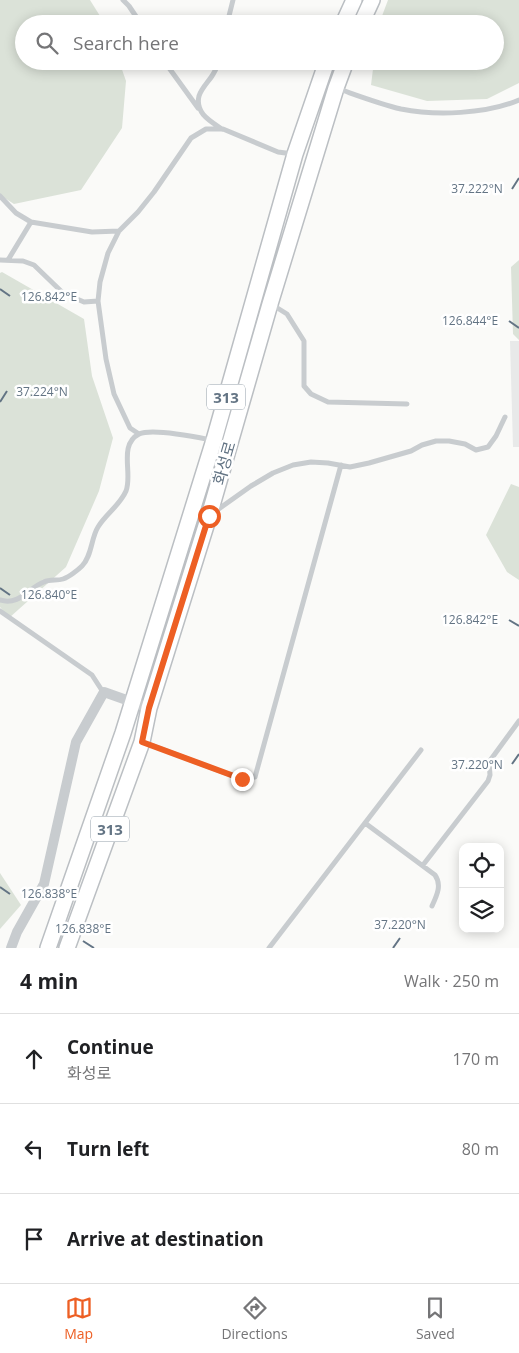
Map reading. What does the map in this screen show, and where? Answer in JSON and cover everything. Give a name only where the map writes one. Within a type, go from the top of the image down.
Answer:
[{"type":"main road","points":[[347,15],[354,0]]},
{"type":"main road","points":[[365,15],[372,0]]},
{"type":"main road","name":"화성로","points":[[48,948],[124,733],[214,440],[295,154],[324,70]]},
{"type":"main road","name":"화성로","points":[[67,948],[142,742],[149,708],[209,516],[270,304],[343,70]]},
{"type":"street","points":[[11,948],[17,932],[44,884],[76,742],[104,692],[149,708]]},
{"type":"lane","points":[[123,0],[135,15]]},
{"type":"lane","points":[[229,15],[233,0]]},
{"type":"lane","points":[[170,70],[207,120],[223,129],[278,152],[295,154]]},
{"type":"lane","points":[[199,108],[199,95],[215,70]]},
{"type":"lane","points":[[336,88],[401,109],[437,113],[471,111],[510,104],[519,100]]},
{"type":"lane","points":[[139,434],[130,428],[114,394],[106,359],[98,301],[100,282],[108,253],[119,231],[154,192],[191,138],[206,129],[223,129]]},
{"type":"lane","points":[[0,196],[16,213],[31,222],[92,232],[119,231]]},
{"type":"lane","points":[[8,260],[31,222]]},
{"type":"lane","points":[[0,260],[23,261],[34,265],[63,293],[84,302],[98,301]]},
{"type":"lane","points":[[270,304],[287,314],[304,341],[304,386],[311,394],[328,402],[407,404]]},
{"type":"lane","points":[[209,516],[251,486],[273,473],[293,465],[311,462],[350,466],[369,463],[436,441],[465,444],[476,450],[488,447],[496,436],[505,417]]},
{"type":"lane","points":[[0,600],[6,602],[25,596],[44,582],[63,579],[83,565],[97,529],[120,501],[127,489],[127,454],[130,443],[139,434],[158,432],[214,440]]},
{"type":"lane","points":[[142,742],[242,779],[255,776],[341,465]]},
{"type":"lane","points":[[0,611],[92,675],[104,692]]},
{"type":"lane","points":[[423,865],[488,781],[490,775],[489,762],[519,721]]},
{"type":"lane","points":[[269,948],[421,750]]},
{"type":"lane","points":[[365,823],[435,875],[439,881],[432,906]]},
{"type":"shaded area","points":[[0,0],[90,0],[99,15],[15,15],[15,70],[122,70],[126,81],[122,128],[81,190],[14,204],[0,195]]},
{"type":"shaded area","points":[[388,0],[519,0],[519,83],[487,99],[427,101],[371,85],[373,70],[504,70],[504,15],[382,15]]},
{"type":"shaded area","points":[[519,260],[519,340],[513,334],[511,267]]},
{"type":"shaded area","points":[[2,272],[84,319],[92,376],[113,438],[99,491],[66,567],[9,618],[0,607],[0,273]]},
{"type":"shaded area","points":[[510,341],[519,341],[519,447],[513,447]]},
{"type":"shaded area","points":[[511,484],[519,487],[519,580],[507,572],[486,535]]},
{"type":"shaded area","points":[[0,873],[21,905],[0,929]]},
{"type":"route","points":[[209,516],[149,708],[142,742],[242,779]]}]
